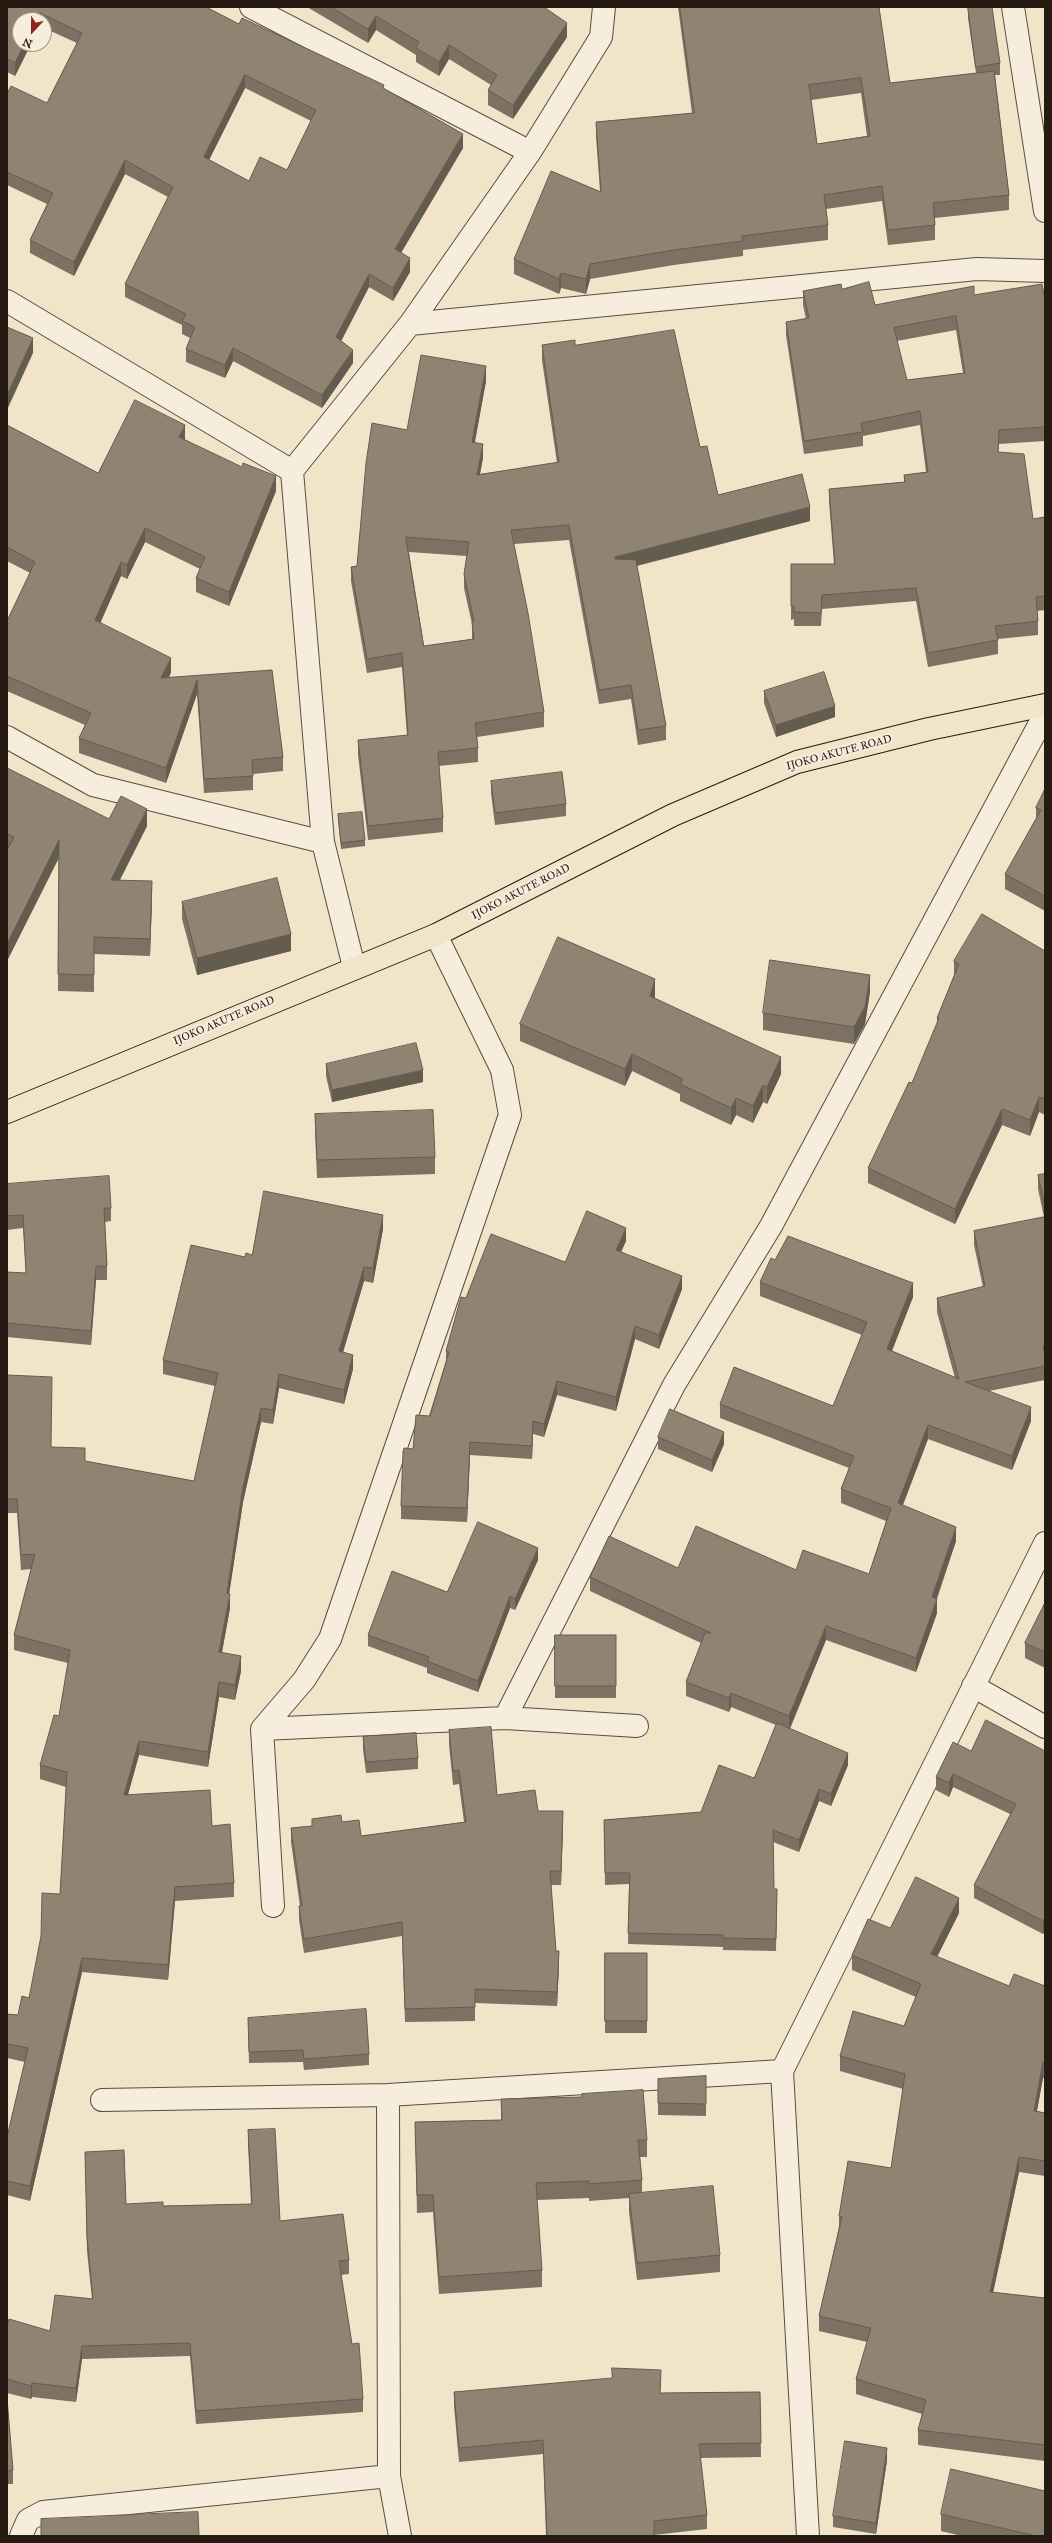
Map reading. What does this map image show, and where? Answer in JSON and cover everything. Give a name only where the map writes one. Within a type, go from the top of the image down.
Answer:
[{"type":"main road","name":"IJOKO AKUTE ROAD","points":[[7,1112],[354,967],[436,935],[673,815],[797,762],[929,729],[1045,705]]},
{"type":"street","points":[[251,7],[530,152]]},
{"type":"street","points":[[354,967],[323,842],[292,471],[410,324],[530,152],[601,37],[604,7]]},
{"type":"street","points":[[1013,7],[1045,211]]},
{"type":"street","points":[[410,324],[977,269],[1045,270]]},
{"type":"street","points":[[7,301],[292,471]]},
{"type":"street","points":[[505,1718],[674,1385],[772,1226],[1045,714]]},
{"type":"street","points":[[7,737],[93,785],[323,842]]},
{"type":"street","points":[[273,1906],[262,1729],[304,1680],[330,1639],[510,1115],[502,1070],[436,935]]},
{"type":"street","points":[[808,2536],[782,2071],[1045,1543]]},
{"type":"street","points":[[973,1686],[1045,1727]]},
{"type":"street","points":[[262,1729],[505,1718],[636,1726]]},
{"type":"street","points":[[102,2100],[388,2095],[782,2071]]},
{"type":"street","points":[[388,2095],[389,2476],[400,2536]]},
{"type":"street","points":[[21,2536],[28,2520],[43,2512],[389,2476]]},
{"type":"building","points":[[7,7],[206,7],[239,24],[242,18],[384,85],[383,88],[463,134],[395,249],[410,258],[393,288],[369,274],[336,337],[353,350],[322,395],[233,348],[225,365],[186,349],[195,327],[182,321],[186,314],[125,284],[173,187],[125,160],[74,262],[30,240],[53,193],[7,172],[7,94],[11,86],[47,103],[82,33],[52,19],[52,12],[12,12],[12,52],[20,52],[15,63],[7,59]],"holes":[[[245,75],[316,110],[287,170],[260,157],[249,181],[204,157]]]},
{"type":"building","points":[[331,7],[544,7],[567,23],[513,105],[488,90],[497,75],[449,45],[439,62],[416,48],[419,42],[376,16],[368,29]]},
{"type":"building","points":[[680,7],[879,7],[890,83],[994,71],[1009,195],[933,203],[935,225],[888,230],[882,186],[824,195],[828,225],[742,236],[743,241],[674,250],[590,264],[586,279],[561,273],[559,279],[514,259],[551,171],[601,192],[596,122],[694,113]],"holes":[[[861,78],[870,136],[817,144],[809,85]]]},
{"type":"building","points":[[968,7],[992,7],[1000,63],[976,67]]},
{"type":"building","points":[[869,282],[875,305],[974,286],[974,295],[1042,284],[1045,299],[1045,427],[999,430],[998,452],[1024,454],[1033,519],[1045,517],[1045,596],[1036,597],[1038,621],[995,626],[998,640],[928,653],[916,588],[822,595],[821,613],[794,612],[794,606],[791,606],[791,564],[835,564],[829,489],[905,482],[904,475],[928,472],[920,411],[861,423],[863,432],[804,441],[786,322],[809,318],[803,291],[841,284],[842,289]],"holes":[[[956,316],[965,373],[907,380],[894,328]]]},
{"type":"building","points":[[7,327],[33,338],[7,395]]},
{"type":"building","points":[[674,330],[700,447],[707,446],[718,495],[802,474],[810,507],[615,557],[615,559],[636,560],[666,726],[638,730],[631,685],[599,690],[569,525],[511,530],[528,613],[544,712],[475,723],[478,748],[438,752],[443,818],[368,826],[358,740],[408,735],[402,653],[367,659],[351,567],[357,566],[366,463],[372,423],[407,430],[421,355],[486,366],[472,442],[483,444],[477,475],[559,462],[542,345],[575,340],[575,345]],"holes":[[[406,537],[469,542],[464,574],[474,621],[472,622],[474,639],[424,646]]]},
{"type":"building","points":[[135,400],[185,425],[179,437],[242,467],[243,463],[276,476],[229,592],[196,578],[205,557],[145,528],[127,565],[121,562],[95,620],[171,658],[161,678],[272,670],[283,757],[252,760],[253,776],[204,779],[197,680],[166,768],[79,738],[91,713],[7,676],[7,621],[35,562],[7,547],[7,425],[98,473]]},
{"type":"building","points":[[824,672],[835,706],[776,725],[764,691]]},
{"type":"building","points":[[7,768],[109,819],[121,796],[147,809],[111,880],[152,881],[150,939],[94,937],[94,975],[58,974],[59,840],[7,944],[7,850],[14,837],[7,834]]},
{"type":"building","points":[[562,772],[566,804],[495,813],[491,781]]},
{"type":"building","points":[[1045,789],[1045,896],[1005,874],[1041,810],[1036,808]]},
{"type":"building","points":[[362,812],[365,840],[341,843],[338,814]]},
{"type":"building","points":[[277,878],[291,934],[197,958],[182,902]]},
{"type":"building","points":[[982,914],[1045,951],[1045,1099],[1039,1097],[1030,1120],[1002,1109],[955,1209],[868,1168],[909,1082],[912,1083],[939,1018],[937,1018],[959,964],[954,961]]},
{"type":"building","points":[[558,937],[655,979],[650,996],[781,1057],[767,1087],[763,1085],[753,1106],[736,1098],[731,1108],[680,1084],[683,1079],[632,1054],[625,1069],[520,1024]]},
{"type":"building","points":[[770,960],[870,975],[865,1007],[854,1027],[763,1013]]},
{"type":"building","points":[[416,1043],[423,1070],[332,1090],[326,1064]]},
{"type":"building","points":[[433,1110],[435,1157],[317,1160],[315,1114]]},
{"type":"building","points":[[1045,1174],[1045,1206],[1038,1175]]},
{"type":"building","points":[[109,1176],[111,1208],[104,1208],[107,1266],[96,1266],[91,1331],[7,1323],[7,1272],[26,1273],[23,1215],[7,1216],[7,1184]]},
{"type":"building","points":[[264,1191],[383,1215],[373,1268],[364,1267],[339,1351],[353,1355],[344,1390],[279,1374],[273,1410],[261,1408],[243,1487],[227,1593],[230,1594],[219,1652],[241,1656],[235,1685],[219,1682],[208,1752],[139,1741],[124,1795],[210,1790],[212,1826],[230,1824],[234,1883],[175,1887],[168,1965],[82,1958],[30,2186],[7,2181],[7,2137],[28,2048],[7,2044],[7,2014],[18,2015],[22,1996],[29,1998],[41,1936],[42,1893],[60,1894],[67,1772],[40,1765],[54,1715],[59,1716],[70,1650],[14,1635],[35,1554],[21,1555],[17,1499],[7,1499],[7,1375],[52,1377],[51,1447],[85,1448],[85,1461],[194,1481],[218,1373],[163,1360],[191,1245],[245,1257],[246,1253],[252,1255]]},
{"type":"building","points":[[587,1211],[626,1228],[616,1250],[682,1276],[659,1335],[635,1326],[616,1397],[557,1381],[544,1424],[533,1421],[532,1446],[470,1442],[467,1508],[401,1506],[404,1448],[413,1449],[416,1415],[430,1416],[449,1352],[446,1351],[461,1297],[466,1298],[491,1234],[565,1262]]},
{"type":"building","points":[[1045,1217],[1045,1346],[1043,1346],[1045,1366],[965,1382],[1031,1407],[1012,1456],[928,1425],[898,1503],[956,1527],[932,1597],[937,1599],[916,1658],[826,1626],[789,1716],[731,1693],[729,1698],[686,1682],[705,1633],[711,1633],[590,1577],[609,1536],[678,1568],[696,1526],[796,1570],[803,1550],[869,1574],[891,1508],[841,1489],[854,1456],[720,1404],[734,1367],[833,1406],[867,1322],[760,1282],[771,1258],[775,1260],[788,1236],[913,1283],[887,1349],[959,1379],[937,1298],[985,1286],[974,1231]]},
{"type":"building","points":[[670,1409],[724,1432],[712,1460],[658,1437]]},
{"type":"building","points":[[478,1522],[538,1548],[515,1599],[510,1596],[478,1681],[427,1661],[429,1657],[368,1635],[392,1571],[447,1592]]},
{"type":"building","points":[[1045,1603],[1045,1652],[1025,1643]]},
{"type":"building","points":[[555,1635],[616,1635],[616,1686],[555,1686]]},
{"type":"building","points":[[986,1720],[1045,1751],[1045,1918],[1043,1921],[974,1885],[1016,1804],[953,1774],[949,1783],[936,1777],[953,1742],[971,1751]]},
{"type":"building","points":[[777,1723],[848,1753],[831,1794],[819,1789],[799,1840],[773,1830],[774,1889],[777,1889],[776,1939],[723,1938],[723,1935],[628,1933],[630,1873],[605,1873],[604,1820],[701,1812],[719,1765],[754,1778]]},
{"type":"building","points":[[491,1727],[497,1795],[535,1790],[538,1811],[563,1811],[561,1871],[550,1871],[556,1951],[559,1951],[557,1992],[475,1989],[475,2007],[405,2009],[402,1922],[304,1939],[299,1906],[302,1906],[291,1828],[312,1826],[312,1819],[341,1815],[342,1822],[359,1820],[361,1836],[466,1822],[459,1770],[453,1771],[449,1730]]},
{"type":"building","points":[[416,1733],[418,1758],[366,1762],[363,1737]]},
{"type":"building","points":[[916,1877],[959,1898],[931,1954],[1009,1986],[1014,1974],[1045,1986],[1045,2063],[1043,2062],[1034,2111],[1045,2113],[1045,2161],[1019,2157],[990,2292],[1045,2298],[1045,2445],[918,2430],[926,2400],[856,2379],[871,2328],[819,2316],[842,2217],[839,2216],[848,2161],[891,2168],[905,2074],[840,2056],[853,2011],[904,2026],[921,1984],[852,1955],[868,1919],[890,1928]]},
{"type":"building","points":[[605,1953],[647,1953],[647,2021],[605,2021]]},
{"type":"building","points":[[366,2009],[369,2054],[304,2059],[303,2050],[249,2052],[248,2018]]},
{"type":"building","points":[[706,2076],[706,2104],[658,2103],[658,2079]]},
{"type":"building","points":[[643,2090],[647,2140],[638,2140],[642,2180],[589,2184],[589,2181],[536,2183],[542,2270],[439,2277],[433,2195],[417,2195],[415,2122],[502,2120],[501,2099],[582,2097],[582,2094]]},
{"type":"building","points":[[275,2129],[280,2221],[343,2214],[349,2260],[339,2261],[352,2344],[359,2343],[363,2399],[196,2411],[190,2343],[82,2346],[76,2388],[32,2383],[31,2386],[7,2379],[7,2326],[9,2319],[50,2331],[55,2295],[93,2299],[87,2237],[85,2152],[124,2150],[126,2204],[163,2202],[163,2206],[252,2204],[248,2130]]},
{"type":"building","points":[[713,2186],[720,2255],[637,2263],[629,2194]]},
{"type":"building","points":[[612,2368],[661,2370],[660,2393],[760,2392],[761,2443],[699,2444],[707,2515],[654,2521],[654,2536],[547,2536],[543,2440],[459,2448],[454,2392],[612,2378]]},
{"type":"building","points":[[7,2398],[13,2470],[7,2471]]},
{"type":"building","points":[[845,2441],[887,2448],[876,2523],[833,2516]]},
{"type":"building","points":[[951,2469],[1045,2491],[1045,2536],[1036,2536],[941,2514]]},
{"type":"building","points":[[198,2512],[199,2536],[41,2536],[41,2519]]}]
